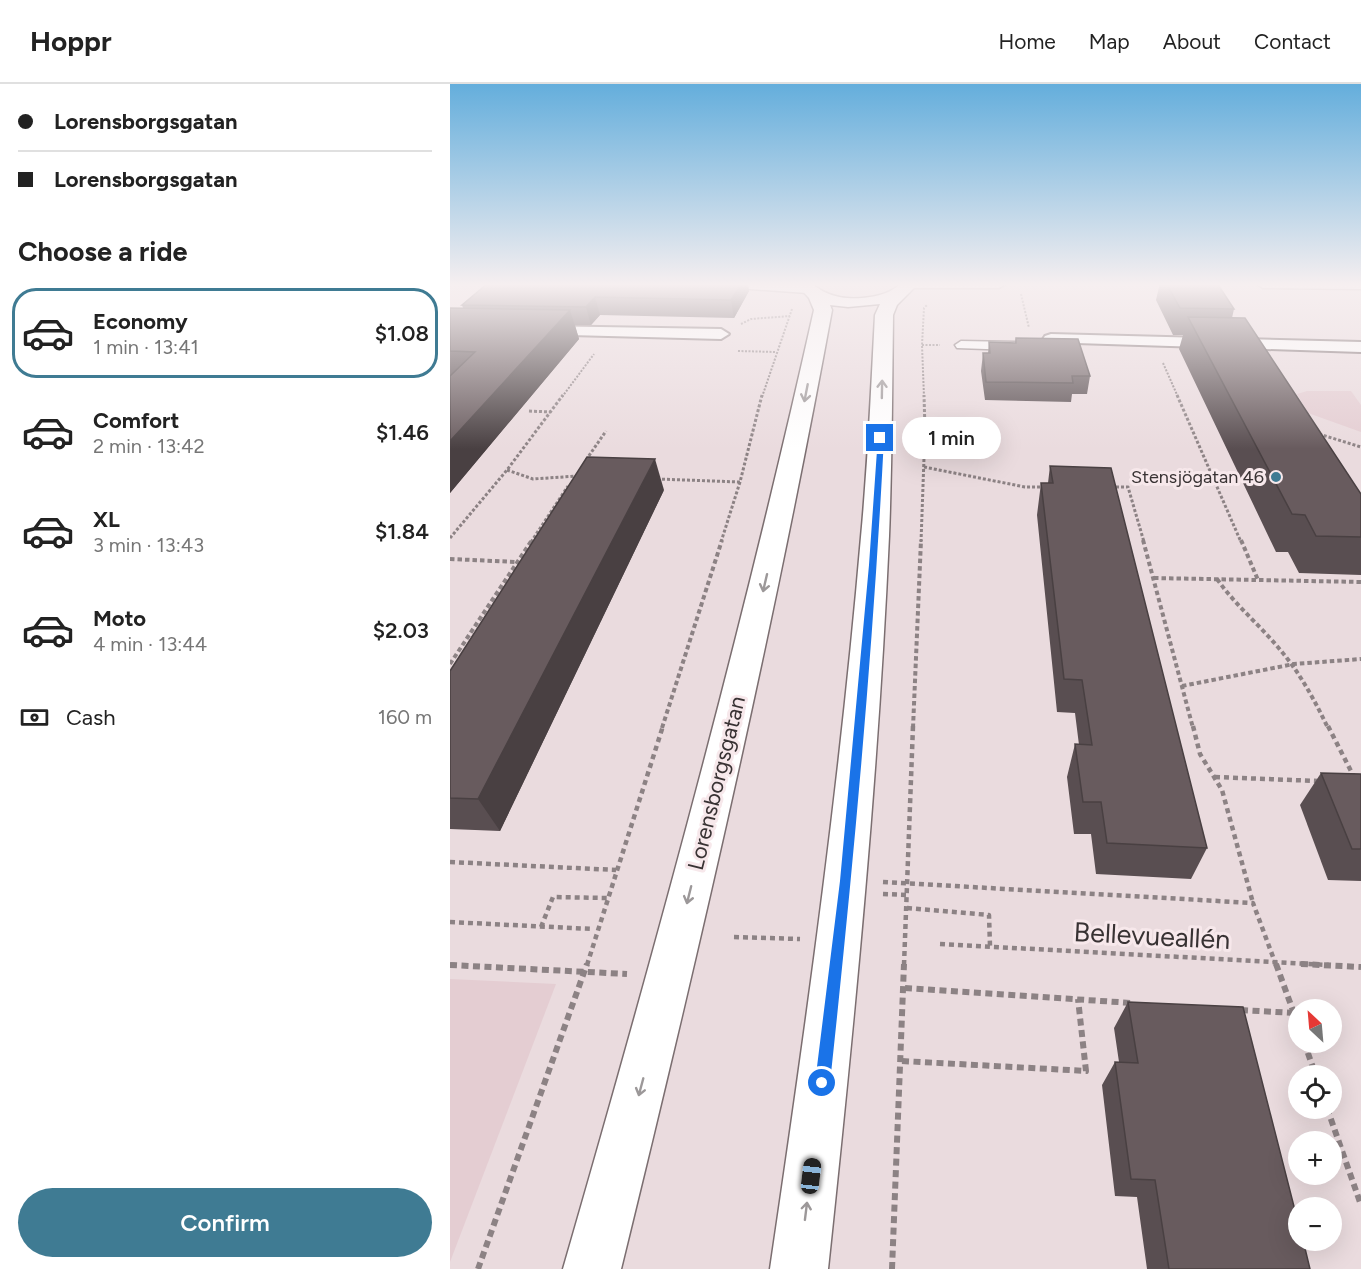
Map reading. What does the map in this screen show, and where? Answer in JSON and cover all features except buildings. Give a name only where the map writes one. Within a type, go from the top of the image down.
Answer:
[{"type":"main road","name":"Lorensborgsgatan","points":[[592,1269],[656,1030],[792,467],[817,338]]},
{"type":"main road","points":[[799,1269],[861,887],[883,338]]},
{"type":"street","points":[[962,345],[1037,342],[1361,347]]},
{"type":"path","points":[[478,1269],[584,971],[740,482],[767,378],[780,338]]},
{"type":"path","points":[[892,1269],[924,467],[922,338]]},
{"type":"path","points":[[450,538],[507,470],[597,351]]},
{"type":"path","points":[[1159,353],[1258,580]]},
{"type":"path","points":[[529,411],[551,412]]},
{"type":"path","points":[[450,664],[606,431]]},
{"type":"path","points":[[1310,432],[1361,447]]},
{"type":"path","points":[[924,467],[1025,487],[1048,487]]},
{"type":"path","points":[[507,470],[533,479],[587,477]]},
{"type":"path","points":[[646,479],[740,482]]},
{"type":"path","points":[[1105,487],[1128,487],[1200,754],[1222,790],[1253,903],[1289,999]]},
{"type":"path","points":[[544,522],[555,522]]},
{"type":"path","points":[[450,559],[517,562]]},
{"type":"path","points":[[1154,578],[1361,582]]},
{"type":"path","points":[[1217,579],[1229,598],[1281,651],[1303,681],[1357,783],[1345,783]]},
{"type":"path","points":[[483,614],[493,614]]},
{"type":"path","points":[[1182,686],[1291,665],[1342,658],[1361,659]]},
{"type":"path","points":[[1214,777],[1322,782]]},
{"type":"path","points":[[450,862],[616,870]]},
{"type":"path","points":[[861,887],[908,882],[1253,903]]},
{"type":"path","points":[[861,887],[908,895]]},
{"type":"path","points":[[541,927],[553,897],[607,898]]},
{"type":"path","points":[[908,908],[989,915],[990,946]]},
{"type":"path","points":[[450,922],[593,929]]},
{"type":"path","points":[[734,937],[800,939]]},
{"type":"path","name":"Bellevueallén","points":[[940,944],[1361,967]]},
{"type":"path","points":[[450,965],[584,971]]},
{"type":"path","points":[[905,988],[1135,1003]]},
{"type":"path","points":[[902,1061],[1086,1071],[1078,999]]},
{"type":"path","points":[[1237,1010],[1288,1013]]},
{"type":"path","points":[[1331,1119],[1361,1205]]},
{"type":"shaded area","points":[[1307,391],[1351,391],[1361,405],[1361,432],[1308,413],[1297,394]]},
{"type":"shaded area","points":[[450,979],[556,984],[450,1262]]},
{"type":"place","name":"Stensjögatan 46","points":[[1276,477]]},
{"type":"route","points":[[822,1083],[846,881],[873,565],[880,438]]}]
